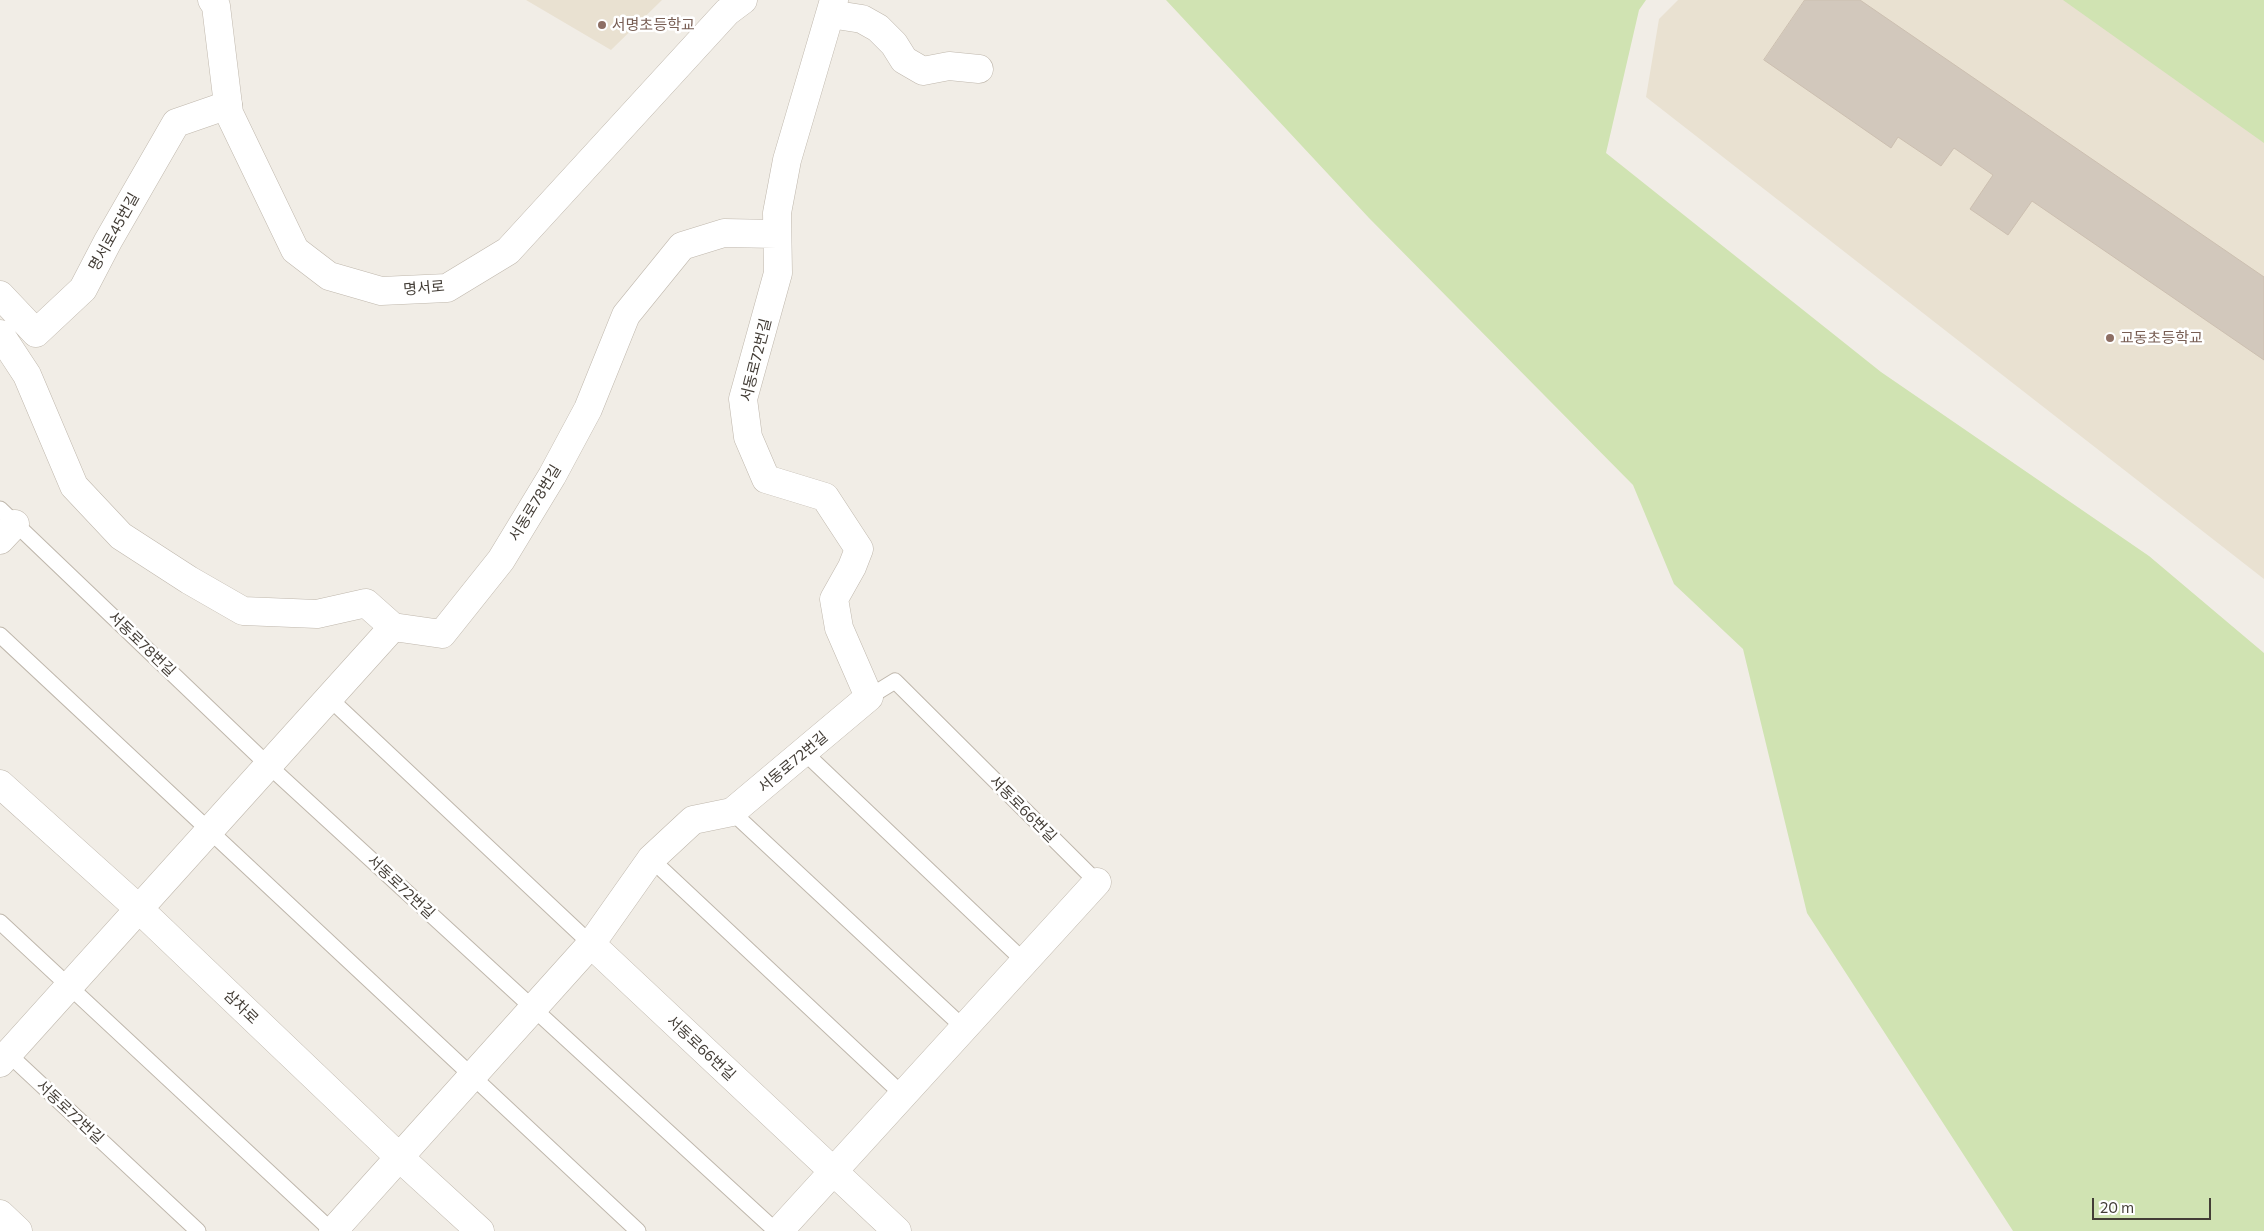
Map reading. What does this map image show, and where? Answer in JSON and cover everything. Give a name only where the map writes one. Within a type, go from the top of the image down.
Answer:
[{"type":"street","name":"명서로","points":[[212,0],[216,6],[229,113],[295,250],[329,276],[381,291],[448,288],[508,251],[726,12],[742,0]]},
{"type":"street","points":[[832,7],[862,19],[878,28],[904,60],[923,71],[949,66],[978,69]]},
{"type":"street","name":"서동로72번길","points":[[332,1231],[591,944],[652,859],[693,820],[732,812],[869,698],[839,628],[834,599],[852,567],[859,549],[825,497],[766,479],[748,437],[743,399],[778,274],[777,213],[787,160],[832,7]]},
{"type":"street","name":"명서로45번길","points":[[2,296],[36,333],[83,289],[108,241],[176,123],[228,105]]},
{"type":"street","name":"서동로78번길","points":[[393,627],[442,634],[501,560],[552,476],[588,409],[626,315],[682,246],[724,233],[777,234]]},
{"type":"street","points":[[0,326],[2,296]]},
{"type":"street","points":[[0,334],[27,375],[74,486],[121,536],[189,580],[243,611],[318,614],[366,603],[393,627],[69,986],[3,1054]]},
{"type":"street","name":"삼차로","points":[[0,784],[139,909],[399,1157],[480,1231]]},
{"type":"street","name":"서동로66번길","points":[[777,1231],[1097,882]]},
{"type":"street","name":"서동로66번길","points":[[591,944],[833,1172]]},
{"type":"street","points":[[833,1172],[897,1231]]},
{"type":"street","points":[[0,1214],[18,1231]]},
{"type":"lane","name":"서동로78번길","points":[[5,524],[268,765]]},
{"type":"lane","points":[[0,635],[638,1231]]},
{"type":"lane","name":"서동로66번길","points":[[869,698],[895,681],[1097,882]]},
{"type":"lane","points":[[329,698],[591,944]]},
{"type":"lane","points":[[805,753],[1025,962]]},
{"type":"lane","name":"서동로72번길","points":[[268,765],[533,1008]]},
{"type":"lane","points":[[732,812],[964,1028]]},
{"type":"lane","points":[[652,859],[903,1095]]},
{"type":"lane","points":[[0,922],[69,986]]},
{"type":"lane","name":"서동로72번길","points":[[69,986],[332,1231]]},
{"type":"lane","name":"서동로66번길","points":[[533,1008],[777,1231]]},
{"type":"lane","name":"서동로72번길","points":[[3,1054],[198,1231]]},
{"type":"shaded area","name":"서명초등학교","points":[[526,0],[662,0],[611,50]]},
{"type":"shaded area","name":"교동초등학교","points":[[1678,0],[2264,0],[2264,579],[1646,97],[1659,19]]},
{"type":"green space","points":[[1166,0],[1646,0],[1639,10],[1606,153],[1881,372],[2149,556],[2264,653],[2264,1231],[2013,1231],[1807,913],[1743,649],[1674,584],[1633,485],[1369,218]]},
{"type":"green space","points":[[2063,0],[2264,0],[2264,143]]},
{"type":"building","points":[[1805,0],[1860,0],[2264,277],[2264,360],[2032,201],[2008,235],[1970,209],[1993,175],[1954,148],[1941,166],[1898,137],[1891,148],[1764,60]]},
{"type":"place","name":"서명초등학교","points":[[602,25]]},
{"type":"place","name":"교동초등학교","points":[[2110,338]]}]
